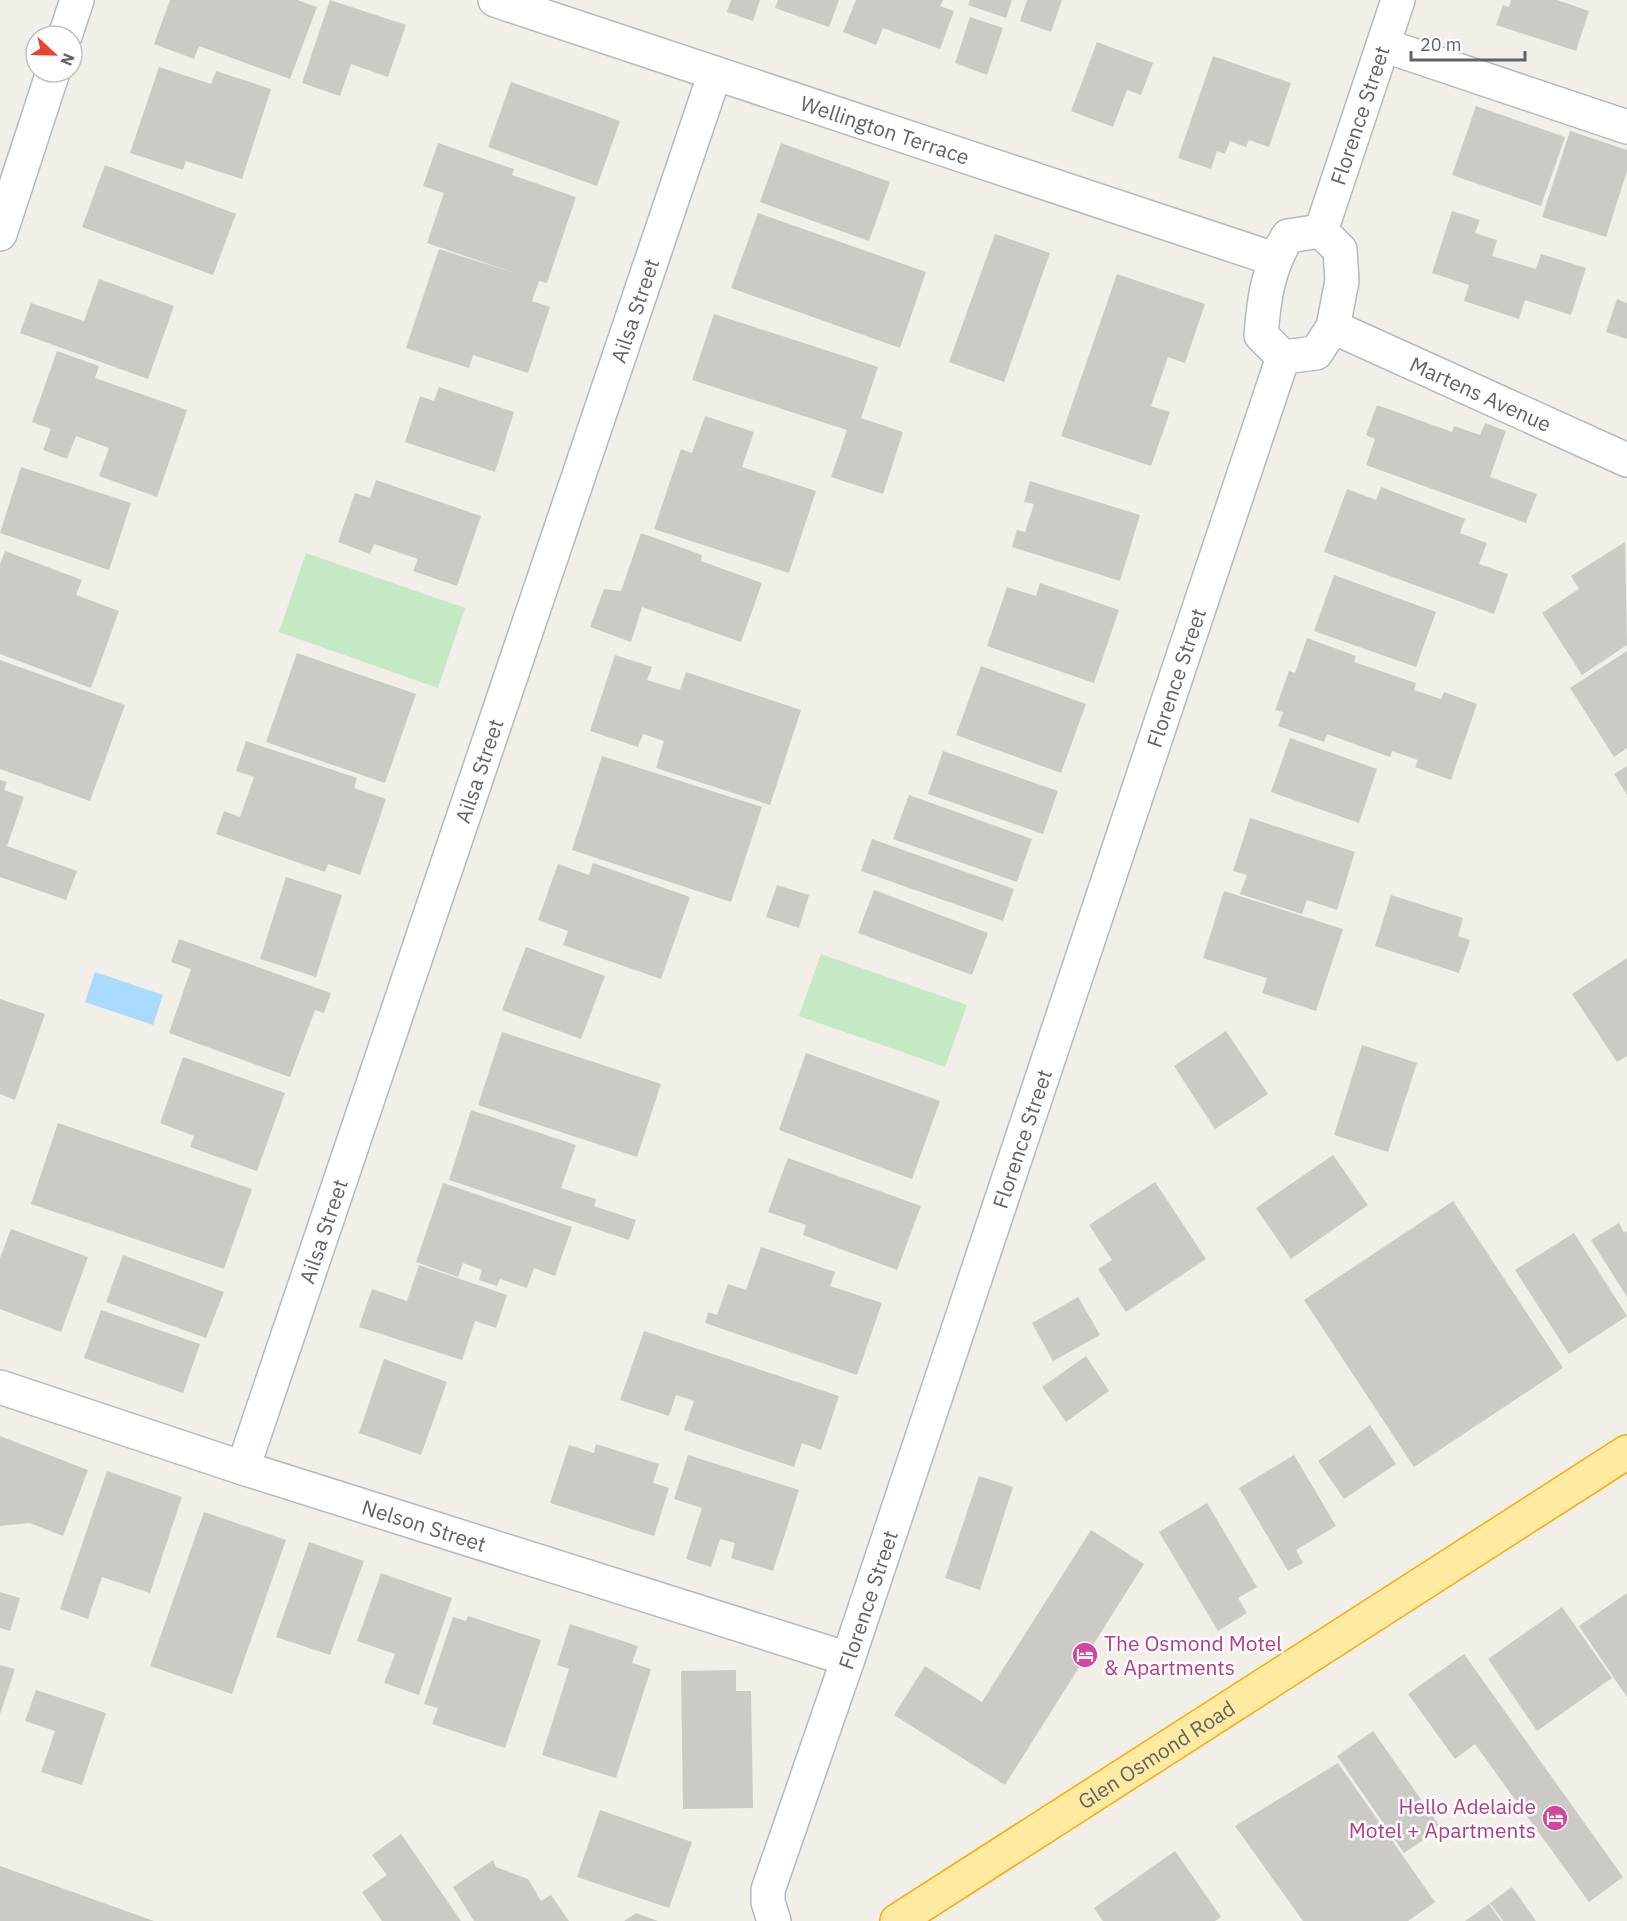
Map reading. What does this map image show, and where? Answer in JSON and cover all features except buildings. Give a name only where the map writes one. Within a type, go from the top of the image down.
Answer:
[{"type":"highway","name":"Glen Osmond Road","points":[[897,1921],[1627,1452]]},
{"type":"street","points":[[69,24],[76,0]]},
{"type":"street","name":"Wellington Terrace","points":[[495,0],[1274,259]]},
{"type":"street","name":"Florence Street","points":[[1321,231],[1398,0]]},
{"type":"street","points":[[1383,45],[1627,127]]},
{"type":"street","name":"Ailsa Street","points":[[243,1468],[715,73]]},
{"type":"street","points":[[0,234],[49,84]]},
{"type":"street","points":[[1321,231],[1340,250],[1342,280],[1333,327],[1316,353],[1283,357],[1261,335],[1264,294],[1274,259],[1288,236],[1321,231]]},
{"type":"street","name":"Martens Avenue","points":[[1333,327],[1627,460]]},
{"type":"street","name":"Florence Street","points":[[774,1921],[768,1902],[768,1890],[848,1659],[1283,357]]},
{"type":"street","name":"Nelson Street","points":[[0,1387],[243,1468],[848,1659]]},
{"type":"green space","points":[[306,553],[465,608],[438,688],[279,632]]},
{"type":"green space","points":[[821,954],[967,1005],[945,1067],[799,1016]]},
{"type":"water","points":[[95,972],[163,995],[153,1025],[85,1002]]},
{"type":"place","name":"The Osmond Motel & Apartments","points":[[1085,1655]]},
{"type":"place","name":"Hello Adelaide Motel + Apartments","points":[[1555,1818]]}]
